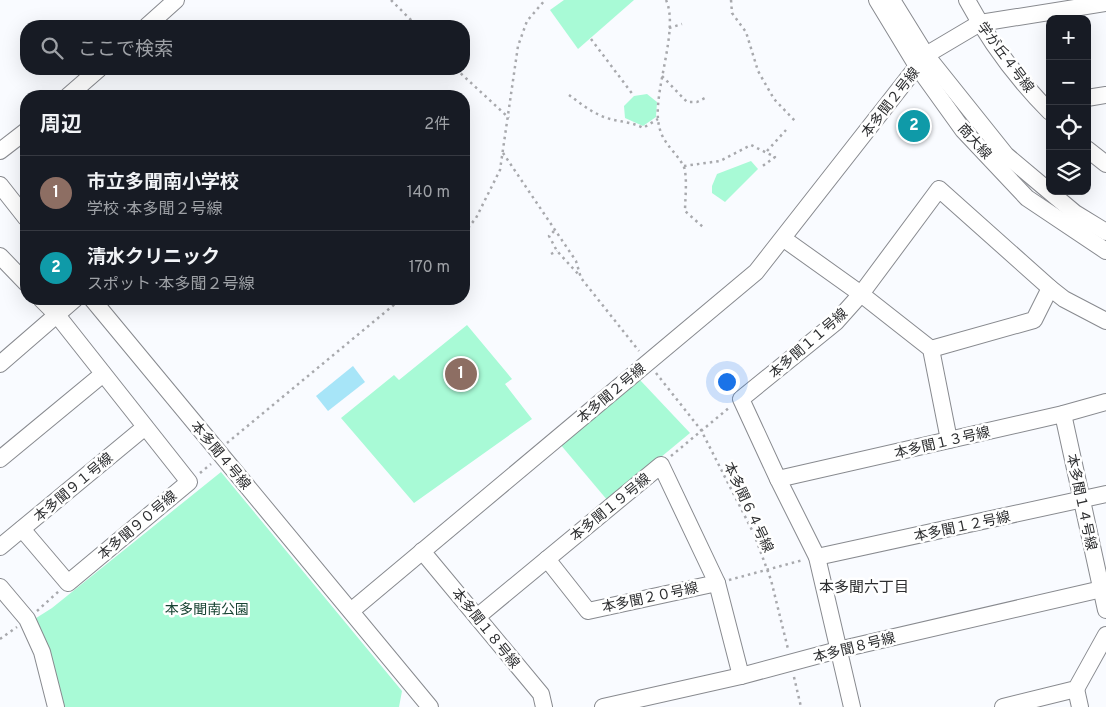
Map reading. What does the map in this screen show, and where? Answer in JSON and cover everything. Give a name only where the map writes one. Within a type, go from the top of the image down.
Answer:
[{"type":"street","points":[[154,20],[176,0]]},
{"type":"street","name":"商大線","points":[[877,0],[922,60],[1006,155],[1075,213],[1106,232]]},
{"type":"street","name":"商大線","points":[[892,0],[922,60],[963,130],[1027,198],[1106,251]]},
{"type":"street","name":"学が丘４号線","points":[[967,0],[980,24],[1015,73],[1046,105]]},
{"type":"street","points":[[922,60],[980,24],[1106,3]]},
{"type":"street","name":"本多聞２号線","points":[[351,611],[756,272],[784,239],[922,60]]},
{"type":"street","points":[[75,90],[92,75]]},
{"type":"street","points":[[1091,97],[1106,95]]},
{"type":"street","points":[[0,151],[20,135]]},
{"type":"street","points":[[1088,150],[1106,164]]},
{"type":"street","points":[[0,185],[20,210]]},
{"type":"street","name":"本多聞１１号線","points":[[742,399],[836,322],[861,294],[939,189],[1064,299],[1106,320]]},
{"type":"street","points":[[784,239],[861,294],[931,349],[949,440]]},
{"type":"street","points":[[2,261],[20,278]]},
{"type":"street","points":[[931,349],[1034,320],[1050,288]]},
{"type":"street","name":"本多聞９０号線","points":[[47,305],[57,315],[189,482],[68,583]]},
{"type":"street","points":[[0,364],[68,305]]},
{"type":"street","name":"本多聞４号線","points":[[97,305],[351,611]]},
{"type":"street","points":[[0,459],[103,374]]},
{"type":"street","points":[[742,399],[778,479],[817,556],[852,707]]},
{"type":"street","name":"本多聞１３号線","points":[[778,479],[1063,414],[1106,402]]},
{"type":"street","name":"本多聞１４号線","points":[[1063,414],[1081,500],[1103,589],[1106,610]]},
{"type":"street","name":"本多聞９１号線","points":[[0,547],[145,427]]},
{"type":"street","name":"本多聞１９号線","points":[[477,616],[661,465],[717,583],[741,676]]},
{"type":"street","name":"本多聞１２号線","points":[[817,556],[1106,494]]},
{"type":"street","points":[[22,529],[68,583]]},
{"type":"street","name":"本多聞１８号線","points":[[422,551],[540,694],[544,707]]},
{"type":"street","name":"本多聞２０号線","points":[[547,559],[588,610],[717,583]]},
{"type":"street","points":[[0,587],[27,619],[42,652],[56,707]]},
{"type":"street","name":"本多聞８号線","points":[[603,707],[741,676],[838,650],[1103,589]]},
{"type":"street","points":[[351,611],[430,707]]},
{"type":"street","points":[[1080,707],[1076,690],[1106,635]]},
{"type":"street","points":[[1003,707],[1076,690]]},
{"type":"path","points":[[391,0],[411,20]]},
{"type":"path","points":[[470,226],[476,218],[500,170],[518,46],[527,21],[545,0]]},
{"type":"path","points":[[666,0],[670,7],[669,28],[658,119],[664,143],[684,166],[685,211],[703,227]]},
{"type":"path","points":[[731,0],[732,13],[746,32],[758,71],[774,99],[795,121]]},
{"type":"path","points":[[669,28],[682,24]]},
{"type":"path","points":[[591,40],[634,96]]},
{"type":"path","points":[[462,75],[509,118]]},
{"type":"path","points":[[662,76],[687,102],[697,102],[705,98]]},
{"type":"path","points":[[570,95],[583,106],[604,117],[630,121],[643,128],[658,119]]},
{"type":"path","points":[[767,151],[786,130]]},
{"type":"path","points":[[684,166],[720,161],[751,145],[767,151],[775,157],[760,168]]},
{"type":"path","points":[[503,153],[576,261],[580,278]]},
{"type":"path","points":[[551,254],[557,251],[549,236],[554,231]]},
{"type":"path","name":"本多聞６４号線","points":[[557,251],[701,430],[754,534],[766,569],[801,707]]},
{"type":"path","points":[[189,482],[220,453],[394,305]]},
{"type":"path","points":[[661,465],[701,430],[742,399]]},
{"type":"path","points":[[717,583],[817,556]]},
{"type":"path","points":[[0,639],[27,619],[68,583]]},
{"type":"green space","points":[[564,0],[634,0],[578,49],[550,10]]},
{"type":"green space","points":[[647,94],[657,102],[656,117],[643,126],[625,118],[624,106],[634,96]]},
{"type":"green space","points":[[751,161],[758,169],[725,202],[712,193],[712,186],[717,174]]},
{"type":"green space","points":[[467,325],[512,379],[505,384],[532,419],[414,503],[341,418],[394,375],[399,380]]},
{"type":"green space","points":[[640,380],[690,433],[608,501],[560,444]]},
{"type":"green space","name":"本多聞南公園","points":[[221,472],[402,691],[399,707],[62,707],[33,620],[52,608]]},
{"type":"water","points":[[353,366],[365,382],[328,411],[316,396]]},
{"type":"place","name":"清水クリニック","points":[[914,126]]},
{"type":"place","name":"市立多聞南小学校","points":[[461,374]]},
{"type":"district","name":"本多聞六丁目","points":[[864,587]]}]
